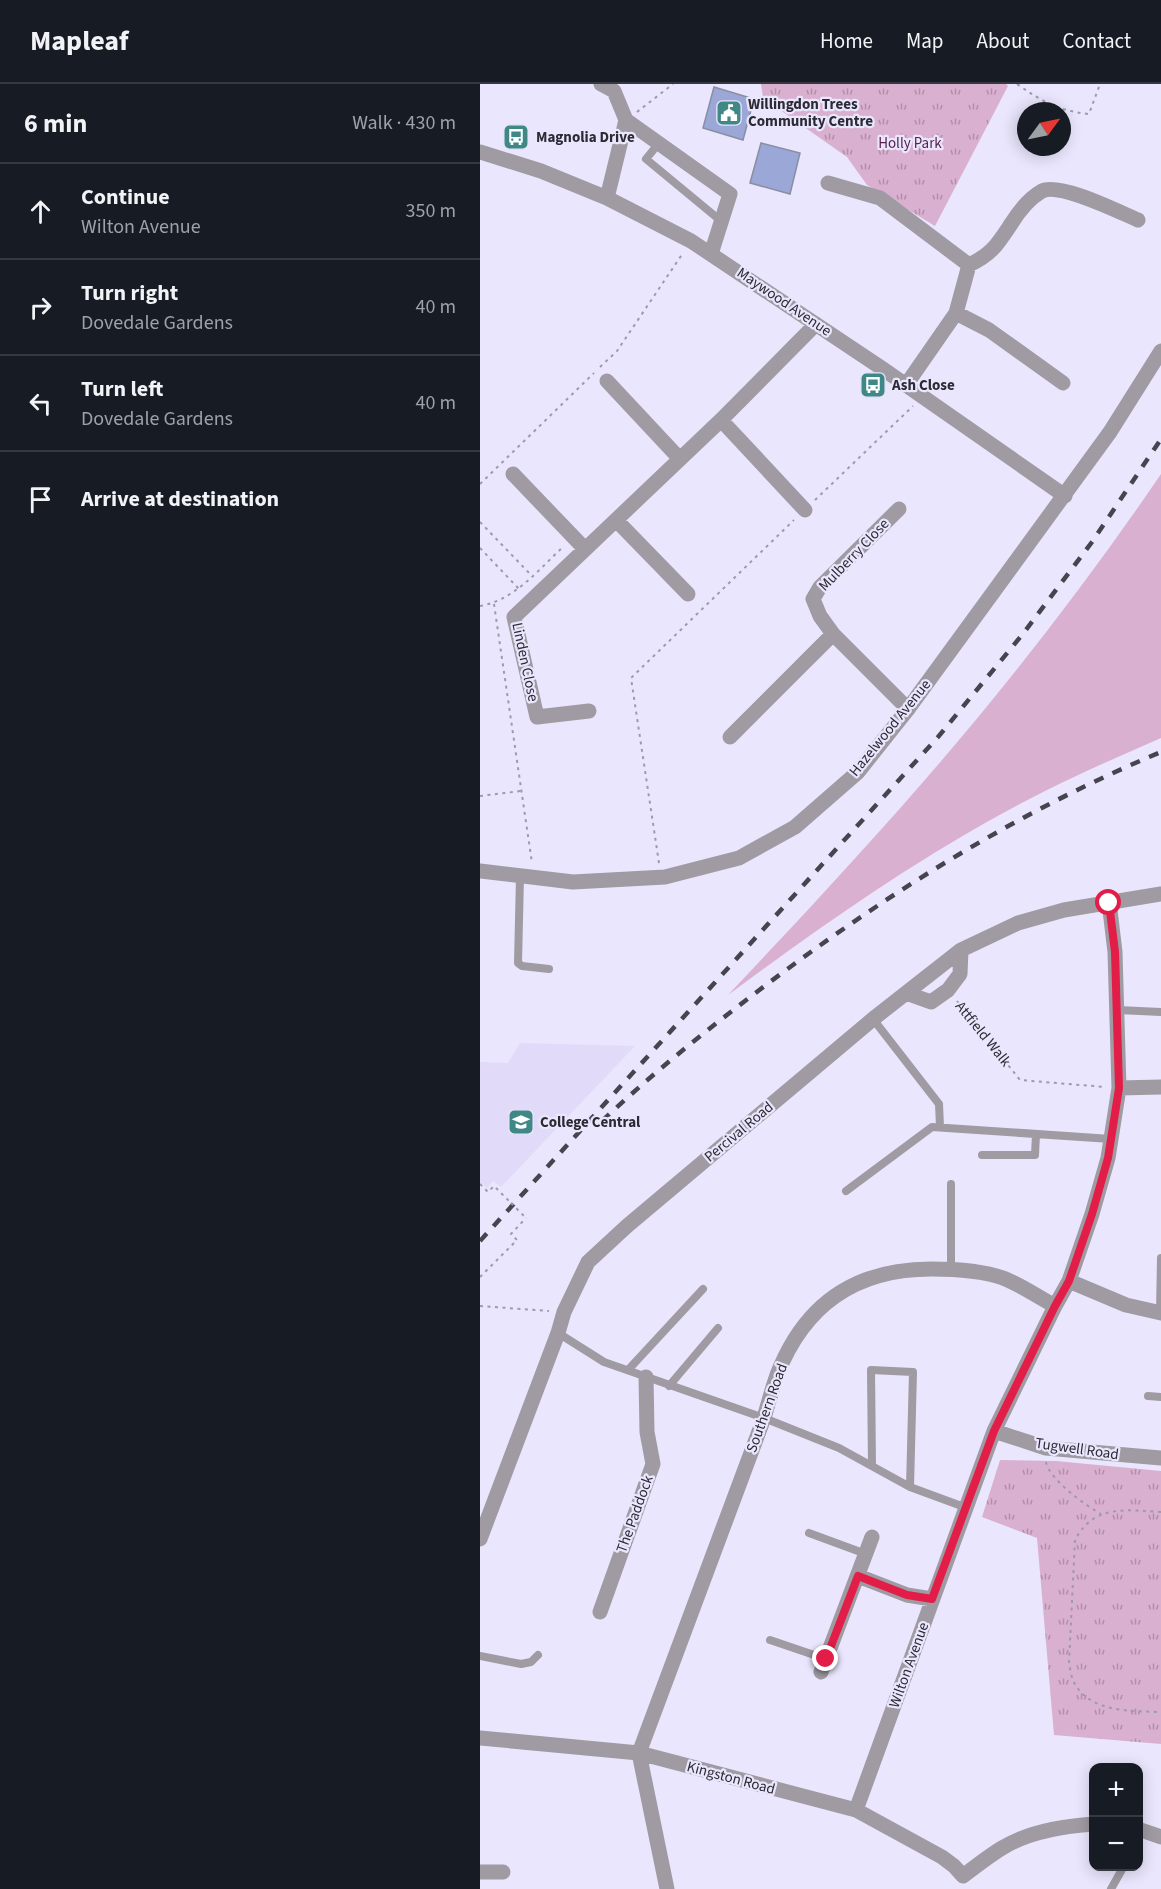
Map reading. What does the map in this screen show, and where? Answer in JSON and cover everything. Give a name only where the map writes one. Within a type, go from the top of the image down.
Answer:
[{"type":"street","points":[[601,84],[614,91],[626,120],[730,194],[711,254]]},
{"type":"street","points":[[607,198],[626,120]]},
{"type":"street","name":"Maywood Avenue","points":[[480,152],[541,171],[607,198],[691,241],[924,397],[1065,496]]},
{"type":"street","points":[[828,183],[880,198],[969,265]]},
{"type":"street","points":[[906,385],[956,313],[969,265],[986,257],[1023,205],[1044,190],[1070,192],[1138,220]]},
{"type":"street","points":[[956,313],[989,330],[1063,383]]},
{"type":"street","name":"Linden Close","points":[[589,711],[537,717],[514,617],[579,543],[616,520],[721,420],[816,324]]},
{"type":"street","name":"Hazelwood Avenue","points":[[480,871],[573,882],[661,878],[739,858],[795,827],[858,772],[908,709],[1065,496],[1110,432],[1161,351]]},
{"type":"street","points":[[607,381],[679,458]]},
{"type":"street","points":[[721,420],[805,510]]},
{"type":"street","points":[[513,474],[579,543]]},
{"type":"street","name":"Mulberry Close","points":[[899,509],[820,587],[813,599],[820,616],[833,633],[908,709]]},
{"type":"street","points":[[616,520],[688,594]]},
{"type":"street","points":[[730,737],[833,633]]},
{"type":"street","name":"Percival Road","points":[[480,1539],[564,1312],[588,1262],[627,1226],[873,1018],[961,950],[1018,923],[1065,910],[1161,894]]},
{"type":"street","name":"Wilton Avenue","points":[[856,1810],[994,1431],[1069,1281],[1108,1158],[1119,1088],[1115,952],[1109,903]]},
{"type":"street","points":[[906,993],[931,1002],[948,990],[960,975],[961,950]]},
{"type":"street","points":[[1119,1088],[1161,1087]]},
{"type":"street","name":"Southern Road","points":[[639,1753],[764,1418],[777,1375],[790,1347],[822,1305],[854,1284],[873,1277],[918,1269],[951,1269],[1003,1278],[1055,1306]]},
{"type":"street","points":[[1069,1281],[1126,1305],[1160,1313]]},
{"type":"street","name":"The Paddock","points":[[600,1612],[653,1464],[647,1432],[646,1377]]},
{"type":"street","name":"Tugwell Road","points":[[994,1431],[1046,1448],[1161,1458]]},
{"type":"street","points":[[823,1666],[872,1537]]},
{"type":"street","points":[[858,1576],[907,1595],[932,1599]]},
{"type":"street","name":"Kingston Road","points":[[480,1738],[639,1753],[856,1810],[942,1857],[954,1866],[964,1882]]},
{"type":"street","points":[[639,1753],[667,1889]]},
{"type":"street","points":[[964,1882],[1004,1847],[1033,1835],[1074,1825],[1089,1824]]},
{"type":"street","points":[[1143,1831],[1161,1837]]},
{"type":"street","points":[[480,1872],[503,1872]]},
{"type":"lane","points":[[658,143],[646,159],[721,221]]},
{"type":"lane","points":[[528,877],[518,963],[522,966],[549,969]]},
{"type":"lane","points":[[1118,1010],[1161,1012]]},
{"type":"lane","points":[[873,1018],[939,1104],[940,1127]]},
{"type":"lane","points":[[846,1191],[932,1127],[1111,1139]]},
{"type":"lane","points":[[982,1155],[1035,1155],[1036,1134]]},
{"type":"lane","points":[[951,1184],[951,1269]]},
{"type":"lane","points":[[1160,1313],[1161,1258]]},
{"type":"lane","points":[[628,1370],[703,1289]]},
{"type":"lane","points":[[669,1386],[718,1328]]},
{"type":"lane","points":[[558,1333],[604,1362],[764,1418],[839,1448],[910,1487],[967,1508]]},
{"type":"lane","points":[[872,1466],[871,1370],[913,1372],[910,1487]]},
{"type":"lane","points":[[1148,1396],[1161,1397]]},
{"type":"lane","points":[[808,1533],[866,1554]]},
{"type":"lane","points":[[770,1640],[823,1666]]},
{"type":"lane","points":[[480,1656],[521,1664],[531,1662],[538,1656]]},
{"type":"lane","points":[[1111,1889],[1121,1871]]},
{"type":"path","points":[[626,120],[673,84]]},
{"type":"path","points":[[1017,84],[1033,96],[1067,112],[1089,114],[1100,84]]},
{"type":"path","points":[[480,484],[617,351],[691,241]]},
{"type":"path","points":[[661,878],[631,678],[924,397]]},
{"type":"path","points":[[480,522],[532,576]]},
{"type":"path","points":[[480,606],[494,604],[579,543]]},
{"type":"path","points":[[480,548],[519,588]]},
{"type":"path","points":[[494,604],[521,791],[528,877]]},
{"type":"path","points":[[480,796],[521,791]]},
{"type":"path","name":"Attfield Walk","points":[[948,990],[1020,1080],[1119,1088]]},
{"type":"path","points":[[480,1184],[488,1192],[494,1186],[526,1218],[511,1234],[517,1240],[480,1276]]},
{"type":"path","points":[[480,1306],[564,1312]]},
{"type":"path","points":[[1046,1448],[1046,1465],[1052,1474],[1088,1507],[1101,1514]]},
{"type":"path","points":[[1161,1512],[1114,1510],[1101,1514],[1080,1532],[1075,1540],[1069,1662],[1073,1680],[1092,1701],[1128,1711],[1161,1712]]},
{"type":"shaded area","name":"College Central","points":[[520,1043],[635,1046],[501,1187],[493,1181],[487,1188],[480,1182],[480,1062],[508,1063]]},
{"type":"green space","name":"Holly Park","points":[[761,84],[1006,84],[1008,86],[935,226],[867,185],[847,157],[763,98]]},
{"type":"green space","points":[[1161,474],[1161,738],[1045,791],[962,836],[882,886],[728,995],[826,891],[939,764],[1054,622]]},
{"type":"green space","points":[[1000,1460],[1056,1461],[1161,1471],[1161,1744],[1054,1735],[1037,1538],[982,1517]]},
{"type":"building","name":"Willingdon Trees Community Centre","points":[[714,87],[754,99],[743,140],[703,128]]},
{"type":"building","points":[[761,143],[800,153],[790,194],[750,183]]},
{"type":"railway","points":[[480,1241],[938,737],[1022,635],[1092,542],[1161,439]]},
{"type":"railway","points":[[602,1121],[662,1068],[745,1001],[812,951],[907,886],[1006,827],[1057,800],[1161,752]]},
{"type":"place","name":"Willingdon Trees Community Centre","points":[[729,113]]},
{"type":"place","name":"Magnolia Drive","points":[[516,137]]},
{"type":"place","name":"Ash Close","points":[[873,385]]},
{"type":"place","name":"College Central","points":[[521,1122]]},
{"type":"route","points":[[826,1659],[858,1576],[907,1595],[932,1599],[994,1431],[1069,1281],[1108,1158],[1119,1088],[1115,952],[1109,903]]}]
